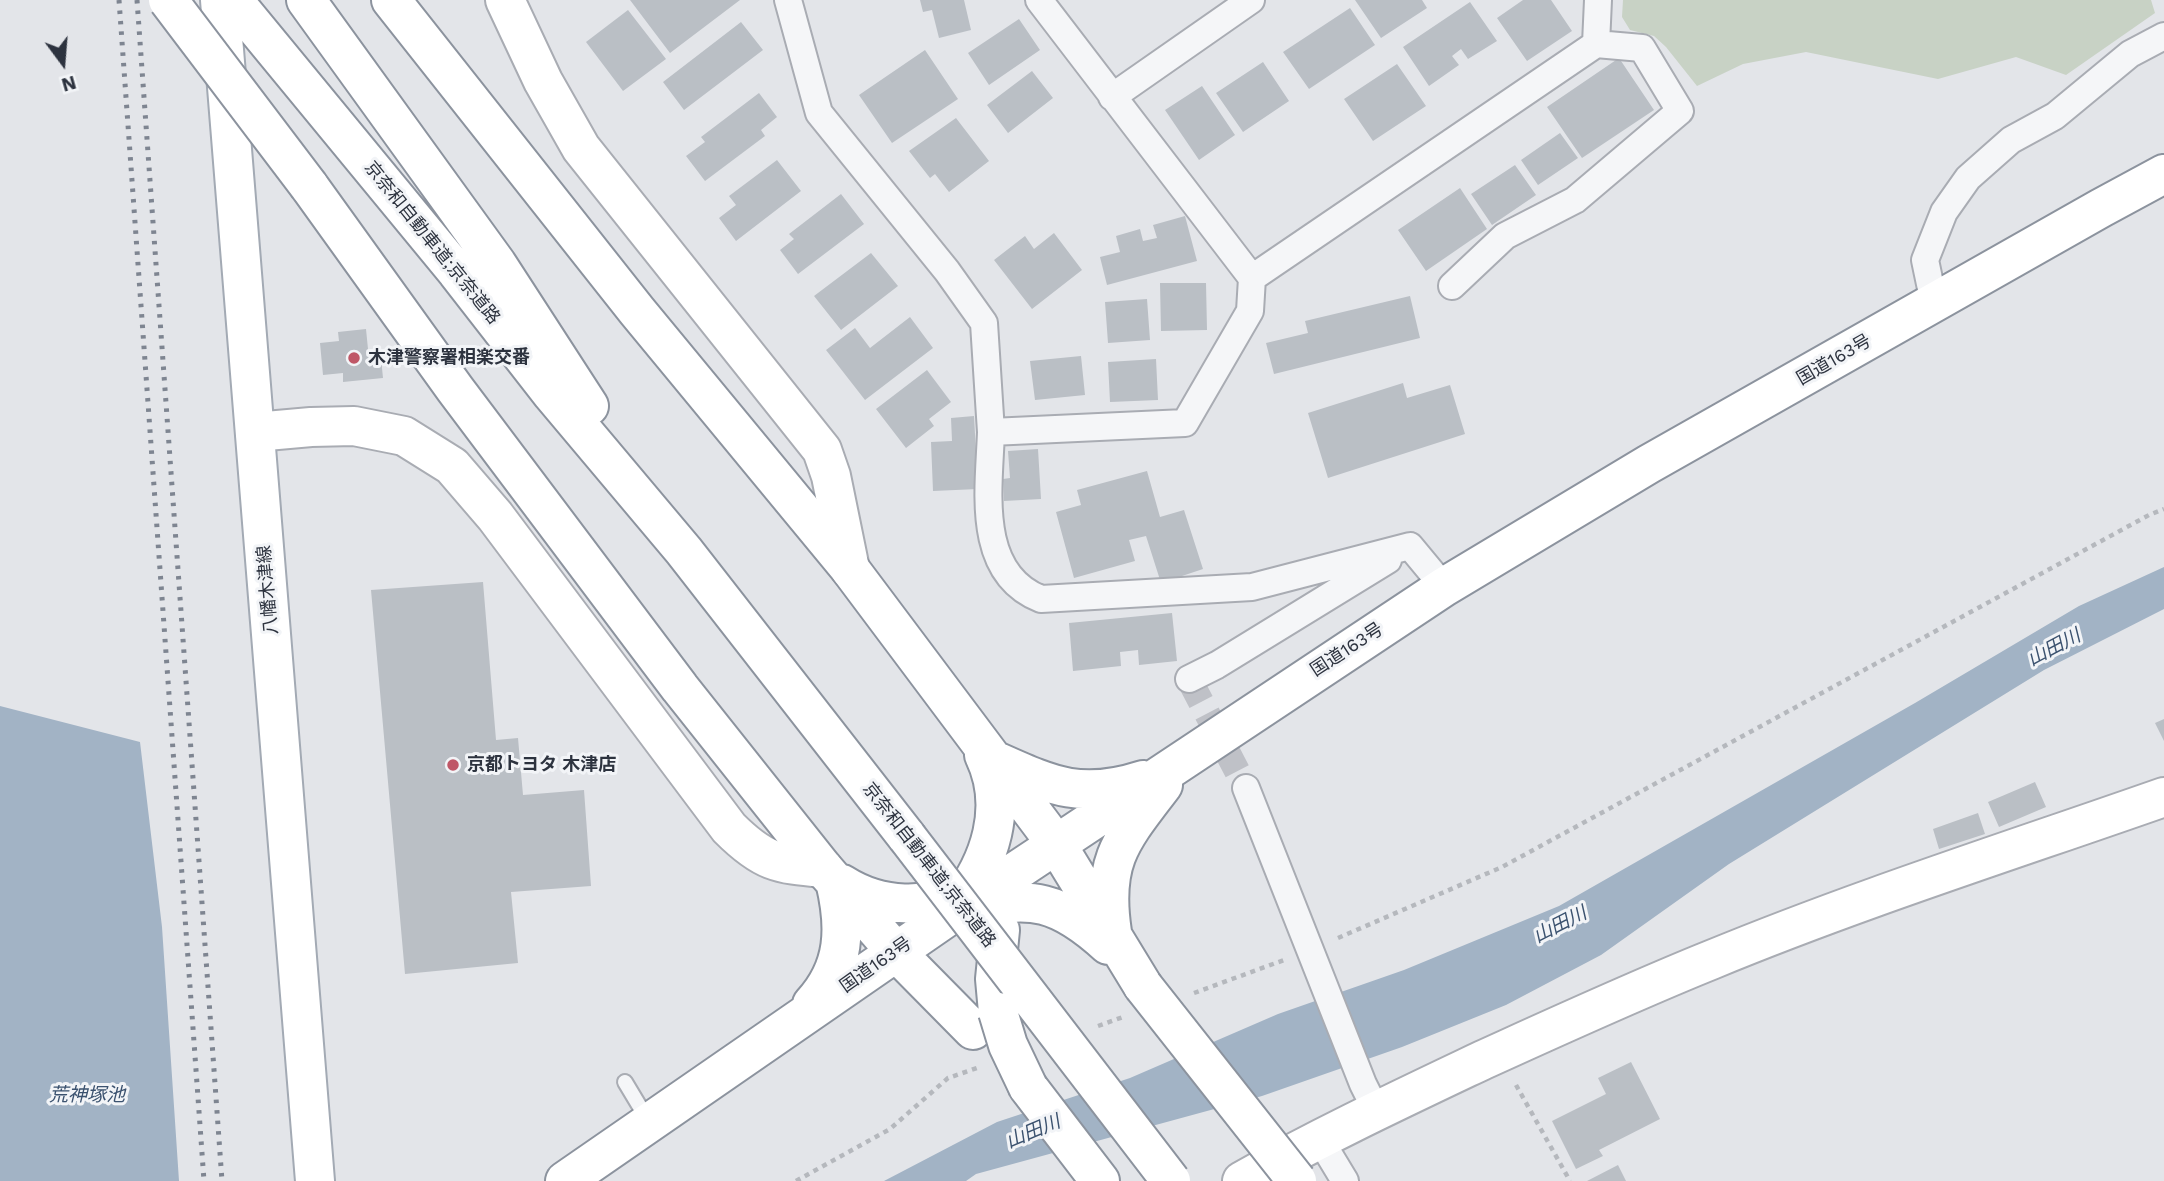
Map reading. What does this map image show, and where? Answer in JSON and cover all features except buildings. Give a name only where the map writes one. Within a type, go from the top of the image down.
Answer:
[{"type":"main road","points":[[169,0],[309,186],[571,545],[680,688],[895,952],[985,1036],[1100,1181]]},
{"type":"main road","name":"八幡木津線","points":[[220,0],[315,1181]]},
{"type":"main road","name":"京奈和自動車道;京奈道路","points":[[233,0],[457,272],[552,394],[684,551],[1171,1181]]},
{"type":"main road","name":"京奈和自動車道;京奈道路","points":[[306,0],[497,264],[684,551]]},
{"type":"main road","points":[[391,0],[645,322],[850,569],[984,747],[1025,872],[1025,900],[1050,906],[1072,916],[1094,931],[1297,1181]]},
{"type":"main road","points":[[505,0],[543,81],[582,148],[822,450],[831,476],[850,569]]},
{"type":"main road","name":"国道163号","points":[[1025,872],[1171,768],[1444,587],[1649,464],[2164,174]]},
{"type":"main road","points":[[255,432],[354,426],[404,436],[452,466],[495,516],[729,828],[752,850],[785,864],[829,874],[874,900],[897,905],[956,905],[1025,872]]},
{"type":"main road","points":[[984,747],[1045,783],[1068,789],[1115,788],[1171,768]]},
{"type":"main road","points":[[956,905],[984,864],[993,840],[995,790],[984,747]]},
{"type":"main road","points":[[1129,974],[1108,904],[1109,881],[1114,858],[1124,837],[1171,768]]},
{"type":"main road","points":[[1242,1181],[1319,1138],[1370,1097],[1502,1052],[1711,960],[1874,899],[2164,797]]},
{"type":"main road","points":[[1025,872],[1129,974]]},
{"type":"main road","points":[[985,1036],[995,979],[997,941],[1004,915],[1025,872]]},
{"type":"main road","points":[[799,1019],[830,979],[839,957],[843,934],[842,911],[829,874]]},
{"type":"main road","name":"国道163号","points":[[565,1181],[895,952],[956,905]]},
{"type":"street","points":[[788,0],[819,113],[947,271],[984,323],[991,432],[988,522],[993,547],[1005,569],[1024,592],[1041,599],[1252,587],[1410,546]]},
{"type":"street","points":[[991,432],[1185,423],[1250,311],[1252,278],[1039,0]]},
{"type":"street","points":[[1112,97],[1251,0]]},
{"type":"street","points":[[1596,44],[1598,0]]},
{"type":"street","points":[[1934,303],[1925,260],[1944,212],[1968,178],[2011,140],[2055,116],[2130,54],[2164,36]]},
{"type":"street","points":[[1252,278],[1596,44],[1642,48],[1681,111],[1575,200],[1505,236],[1452,286]]},
{"type":"street","points":[[1410,546],[1444,587]]},
{"type":"street","points":[[1189,679],[1217,665],[1410,546]]},
{"type":"street","points":[[1246,788],[1370,1097]]},
{"type":"street","points":[[1319,1138],[1345,1181]]},
{"type":"lane","points":[[625,1082],[649,1122]]},
{"type":"path","points":[[1183,997],[1311,950],[1502,867],[2164,509]]},
{"type":"path","points":[[1094,1027],[1129,974]]},
{"type":"path","points":[[796,1181],[890,1129],[948,1078],[985,1036]]},
{"type":"path","points":[[1502,1052],[1519,1091],[1570,1181]]},
{"type":"shaded area","points":[[1623,0],[2151,0],[2155,13],[2066,75],[2016,57],[1938,79],[1806,52],[1743,64],[1697,86],[1654,36],[1630,30],[1622,17]]},
{"type":"water","name":"山田川","points":[[2164,567],[2164,609],[2044,670],[1729,864],[1601,955],[1506,1005],[1402,1047],[1262,1096],[976,1174],[966,1181],[884,1181],[997,1122],[1130,1078],[1278,1014],[1404,970],[1559,906],[2079,606]]},
{"type":"water","name":"荒神塚池","points":[[0,706],[140,742],[162,927],[179,1181],[0,1181]]},
{"type":"tunnel","points":[[1189,679],[1246,788]]},
{"type":"railway","points":[[119,0],[204,1181]]},
{"type":"railway","points":[[137,0],[222,1181]]},
{"type":"place","name":"木津警察署相楽交番","points":[[354,358]]},
{"type":"place","name":"京都トヨタ 木津店","points":[[453,765]]}]
